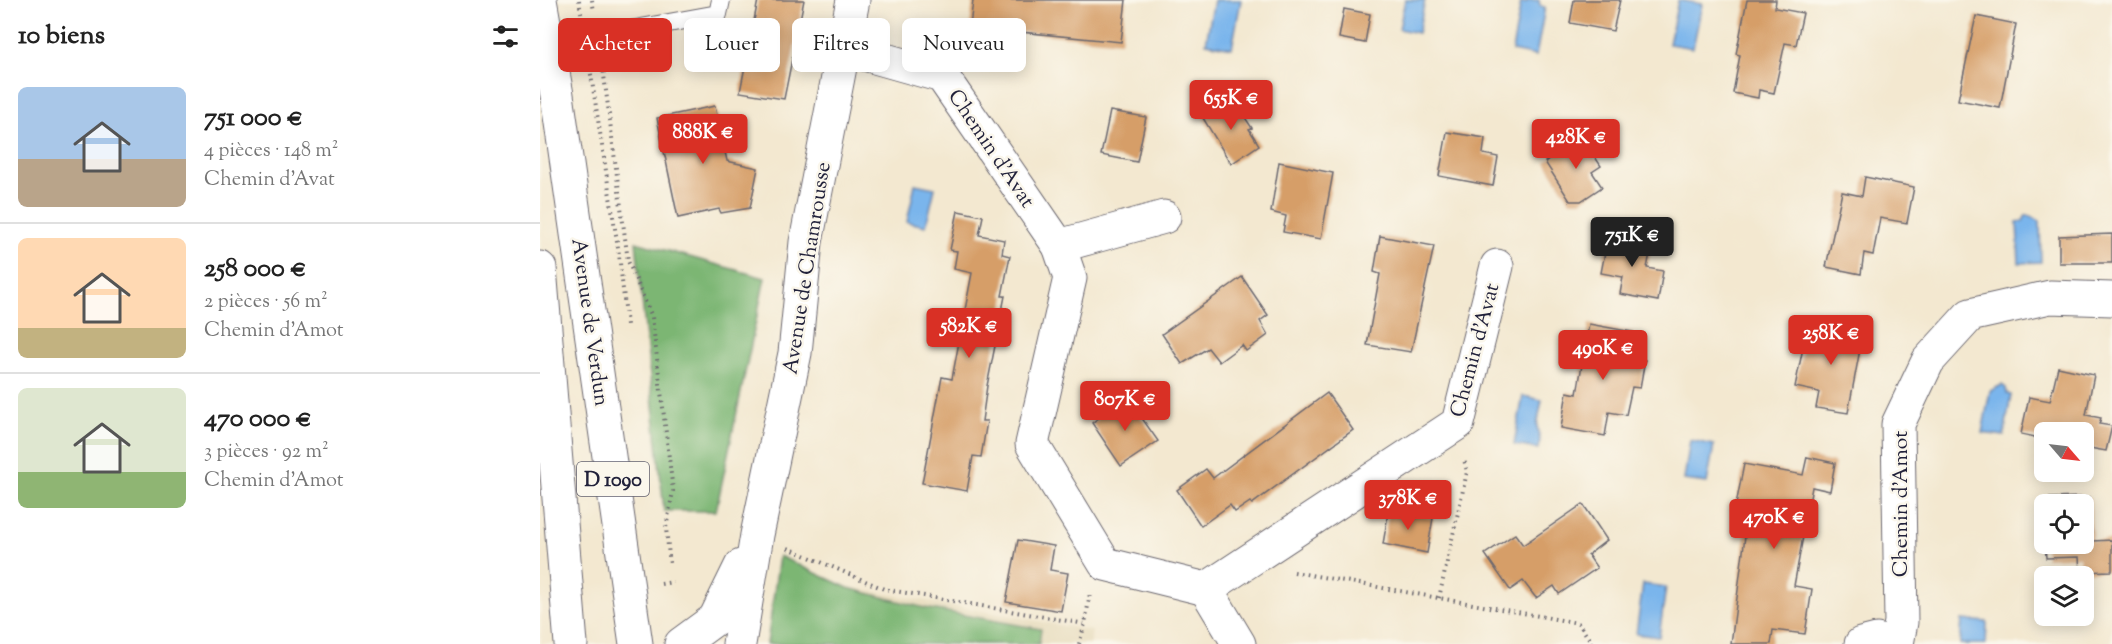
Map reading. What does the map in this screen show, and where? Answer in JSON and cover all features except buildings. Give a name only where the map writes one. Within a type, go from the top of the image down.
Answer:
[{"type":"street","name":"Avenue de Verdun","points":[[540,0],[544,46],[588,302],[636,644]]},
{"type":"street","name":"Avenue de Chamrousse","points":[[849,18],[853,0]]},
{"type":"street","name":"Chemin d'Avat","points":[[890,61],[942,76],[1059,246],[1070,278],[1032,444],[1105,564],[1206,589],[1458,423],[1497,266]]},
{"type":"street","name":"Avenue de Chamrousse","points":[[739,644],[757,535],[795,353],[806,242],[838,72]]},
{"type":"street","points":[[1059,246],[1164,217]]},
{"type":"street","name":"Avenue de Verdun","points":[[540,268],[571,644]]},
{"type":"street","name":"Chemin d'Amot","points":[[1897,644],[1901,622],[1898,424],[1928,361],[1970,315],[2050,297],[2112,299]]},
{"type":"street","name":"Avenue de Chamrousse","points":[[681,644],[715,619],[757,535]]},
{"type":"street","points":[[1206,589],[1239,644]]},
{"type":"street","points":[[1861,644],[1877,640],[1891,644]]},
{"type":"lane","points":[[672,22],[718,14],[721,0]]},
{"type":"path","points":[[592,0],[595,18]]},
{"type":"path","points":[[603,72],[628,261],[652,317],[673,491],[666,528],[670,565]]},
{"type":"path","points":[[1439,598],[1467,472],[1458,423]]},
{"type":"path","points":[[757,535],[884,589],[1084,624]]},
{"type":"path","points":[[1079,644],[1098,552]]},
{"type":"path","points":[[1246,563],[1578,623],[1593,644]]},
{"type":"shaded area","points":[[786,576],[1092,631],[1090,644],[775,644]]},
{"type":"green space","points":[[636,242],[765,278],[716,511],[664,511]]},
{"type":"green space","points":[[779,556],[848,588],[925,608],[1041,629],[1039,644],[767,644]]},
{"type":"water","points":[[1214,0],[1241,0],[1232,48],[1206,43]]},
{"type":"water","points":[[1405,0],[1425,0],[1418,33],[1399,29]]},
{"type":"water","points":[[1528,0],[1539,0],[1540,6],[1545,7],[1536,56],[1512,51],[1521,2],[1526,3]]},
{"type":"water","points":[[1678,0],[1702,4],[1693,48],[1669,44]]},
{"type":"water","points":[[915,184],[935,188],[926,226],[907,222]]},
{"type":"water","points":[[2026,215],[2040,221],[2041,262],[2019,263],[2017,222],[2023,221]]},
{"type":"water","points":[[2002,385],[2006,388],[2007,394],[2011,395],[2004,436],[1982,433],[1990,391]]},
{"type":"water","points":[[1523,396],[1542,400],[1537,426],[1540,440],[1538,449],[1514,445]]},
{"type":"water","points":[[1690,440],[1714,445],[1707,483],[1684,480]]},
{"type":"water","points":[[1643,584],[1666,587],[1659,637],[1636,634]]},
{"type":"water","points":[[1962,620],[1987,622],[1986,644],[1960,644]]}]
